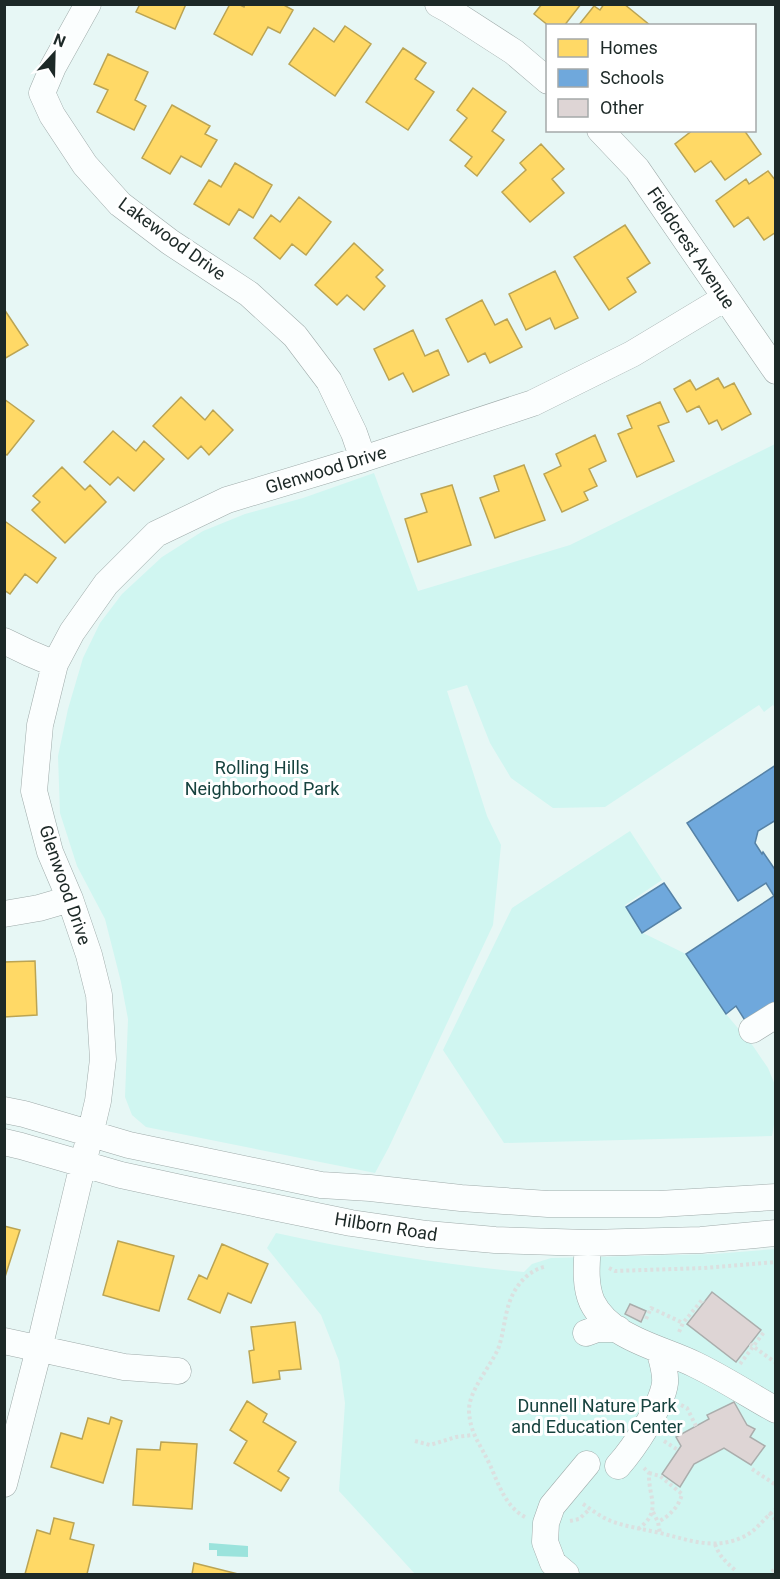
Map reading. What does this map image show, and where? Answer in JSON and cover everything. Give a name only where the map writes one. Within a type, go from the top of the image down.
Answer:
[{"type":"street","name":"Lakewood Drive","points":[[88,4],[53,67],[42,93],[52,115],[85,165],[120,204],[170,242],[249,294],[295,336],[330,381],[363,459]]},
{"type":"street","points":[[438,4],[514,52],[546,79]]},
{"type":"street","name":"Fieldcrest Avenue","points":[[602,132],[637,169],[776,371]]},
{"type":"street","name":"Glenwood Drive","points":[[4,1484],[39,1349],[99,1095],[103,1059],[99,995],[89,955],[50,852],[34,791],[40,725],[55,664],[72,632],[106,584],[156,534],[227,500],[363,459],[533,403],[632,354],[725,298]]},
{"type":"street","points":[[4,640],[55,664]]},
{"type":"street","points":[[4,914],[39,908],[69,899]]},
{"type":"street","points":[[752,1030],[776,1015]]},
{"type":"street","name":"Hilborn Road","points":[[4,1110],[129,1144],[321,1185],[548,1204],[658,1204],[776,1197]]},
{"type":"street","name":"Hilborn Road","points":[[4,1142],[121,1175],[273,1208],[427,1234],[495,1240],[588,1243],[701,1240],[776,1233]]},
{"type":"street","points":[[588,1243],[588,1286],[592,1301],[603,1317],[638,1341],[668,1346],[694,1364],[776,1410]]},
{"type":"street","points":[[586,1334],[597,1329],[618,1329]]},
{"type":"street","points":[[4,1341],[124,1367],[178,1371]]},
{"type":"street","points":[[618,1466],[630,1453],[661,1399],[665,1381],[663,1363],[668,1346]]},
{"type":"street","points":[[566,1575],[553,1563],[544,1542],[546,1523],[552,1506],[588,1464]]},
{"type":"path","points":[[601,1265],[615,1271],[704,1268],[776,1262]]},
{"type":"path","points":[[547,1266],[530,1273],[512,1294],[498,1349],[468,1409],[473,1435],[498,1485],[517,1512],[530,1520],[563,1523],[579,1519],[590,1509]]},
{"type":"path","points":[[668,1346],[683,1323],[702,1300],[704,1302]]},
{"type":"path","points":[[738,1366],[764,1332]]},
{"type":"path","points":[[752,1345],[776,1363]]},
{"type":"path","points":[[678,1403],[687,1408],[696,1426]]},
{"type":"path","points":[[415,1441],[430,1445],[456,1437],[473,1435]]},
{"type":"path","points":[[658,1438],[678,1450]]},
{"type":"path","points":[[752,1469],[776,1485]]},
{"type":"path","points":[[649,1473],[660,1476],[682,1494],[676,1507],[658,1522]]},
{"type":"path","points":[[564,1492],[608,1520],[697,1543],[715,1544],[746,1536],[776,1509]]},
{"type":"path","points":[[653,1512],[660,1533]]},
{"type":"path","points":[[769,1513],[776,1520]]},
{"type":"path","points":[[715,1544],[723,1560],[736,1571]]},
{"type":"path","points":[[772,1572],[776,1567]]},
{"type":"green space","name":"Rolling Hills Neighborhood Park","points":[[775,444],[775,708],[773,705],[764,712],[759,705],[605,807],[553,808],[511,778],[490,743],[467,685],[447,691],[487,816],[501,845],[493,925],[375,1173],[146,1127],[132,1115],[125,1097],[128,1019],[121,982],[105,919],[77,866],[60,813],[58,756],[68,709],[83,658],[100,623],[122,594],[162,557],[203,531],[245,514],[303,498],[374,473],[418,591],[570,545]]},
{"type":"green space","points":[[630,831],[662,880],[625,905],[643,933],[686,954],[726,1014],[768,1068],[775,1085],[775,1119],[772,1136],[504,1143],[443,1050],[512,908]]},
{"type":"green space","name":"Dunnell Nature Park and Education Center","points":[[276,1233],[399,1256],[524,1272],[532,1264],[551,1258],[714,1254],[775,1249],[775,1574],[415,1574],[339,1491],[345,1403],[339,1361],[321,1315],[267,1248]]},
{"type":"water","points":[[209,1543],[248,1546],[248,1557],[217,1556],[217,1550],[209,1550]]},
{"type":"building: Homes","points":[[140,4],[186,4],[175,29],[136,12]]},
{"type":"building: Homes","points":[[230,4],[244,7],[245,4],[282,4],[293,10],[280,33],[268,27],[252,55],[214,34]]},
{"type":"building: Homes","points":[[542,4],[581,4],[566,24],[546,24],[534,14]]},
{"type":"building: Homes","points":[[604,4],[624,4],[649,24],[580,24],[594,6],[600,10]]},
{"type":"building: Homes","points":[[345,26],[371,44],[335,96],[289,64],[314,28],[334,42]]},
{"type":"building: Homes","points":[[403,48],[426,63],[415,79],[434,92],[408,130],[366,102]]},
{"type":"building: Homes","points":[[108,54],[148,72],[135,100],[146,106],[134,130],[97,112],[108,90],[94,84]]},
{"type":"building: Homes","points":[[473,88],[506,112],[492,131],[504,140],[477,176],[465,166],[472,157],[450,140],[467,118],[457,110]]},
{"type":"building: Homes","points":[[172,105],[210,126],[205,134],[217,140],[201,167],[181,156],[170,174],[142,158]]},
{"type":"building: Homes","points":[[690,132],[745,132],[761,154],[725,180],[711,161],[695,172],[675,144]]},
{"type":"building: Homes","points":[[541,144],[564,169],[552,179],[564,193],[530,222],[502,192],[526,170],[520,163]]},
{"type":"building: Homes","points":[[235,163],[272,185],[253,218],[239,209],[229,225],[194,204],[209,180],[221,187]]},
{"type":"building: Homes","points":[[768,171],[776,181],[776,232],[764,240],[748,217],[734,227],[716,201],[746,179],[749,184]]},
{"type":"building: Homes","points":[[299,197],[331,222],[306,255],[292,244],[280,259],[254,238],[271,215],[280,222]]},
{"type":"building: Homes","points":[[625,225],[650,263],[627,278],[636,292],[609,310],[574,257]]},
{"type":"building: Homes","points":[[354,243],[383,270],[376,277],[385,286],[364,310],[347,295],[337,305],[315,285]]},
{"type":"building: Homes","points":[[555,271],[578,318],[555,329],[550,318],[526,330],[509,294]]},
{"type":"building: Homes","points":[[482,300],[495,325],[507,319],[522,347],[490,363],[485,353],[468,362],[446,319]]},
{"type":"building: Homes","points":[[4,309],[28,345],[4,359]]},
{"type":"building: Homes","points":[[413,330],[425,356],[438,350],[449,375],[413,392],[403,373],[389,380],[374,349]]},
{"type":"building: Homes","points":[[718,378],[724,388],[734,383],[751,414],[722,430],[717,420],[709,424],[699,406],[687,412],[674,389],[690,380],[696,390]]},
{"type":"building: Homes","points":[[181,397],[205,420],[213,410],[233,430],[209,455],[201,446],[188,459],[153,426]]},
{"type":"building: Homes","points":[[4,399],[34,421],[7,455],[4,453]]},
{"type":"building: Homes","points":[[660,402],[669,422],[658,426],[674,461],[637,477],[618,434],[632,428],[627,416]]},
{"type":"building: Homes","points":[[113,431],[136,451],[144,441],[164,459],[134,491],[118,477],[110,485],[84,462]]},
{"type":"building: Homes","points":[[595,435],[606,461],[589,469],[597,486],[584,492],[588,500],[562,512],[544,474],[561,466],[556,454]]},
{"type":"building: Homes","points":[[524,465],[545,520],[495,538],[480,498],[499,491],[494,476]]},
{"type":"building: Homes","points":[[62,467],[85,490],[90,485],[106,502],[65,543],[32,510],[40,502],[33,496]]},
{"type":"building: Homes","points":[[452,485],[471,545],[418,562],[405,519],[427,512],[421,494]]},
{"type":"building: Homes","points":[[6,522],[56,558],[37,583],[25,574],[10,594],[4,590],[4,524]]},
{"type":"building: Homes","points":[[35,961],[37,1015],[4,1017],[4,962]]},
{"type":"building: Homes","points":[[4,1226],[20,1230],[4,1280]]},
{"type":"building: Homes","points":[[118,1241],[174,1256],[159,1311],[103,1295]]},
{"type":"building: Homes","points":[[222,1244],[268,1264],[251,1303],[228,1293],[220,1313],[188,1299],[199,1275],[207,1279]]},
{"type":"building: Homes","points":[[295,1322],[301,1369],[279,1371],[280,1379],[253,1383],[249,1351],[254,1350],[251,1327]]},
{"type":"building: Homes","points":[[247,1401],[267,1414],[263,1422],[296,1442],[278,1471],[289,1478],[281,1491],[234,1463],[247,1441],[230,1430]]},
{"type":"building: Homes","points":[[111,1417],[122,1421],[103,1483],[51,1467],[61,1433],[82,1439],[88,1418],[109,1424]]},
{"type":"building: Homes","points":[[161,1442],[197,1444],[192,1509],[133,1505],[137,1449],[160,1450]]},
{"type":"building: Homes","points":[[54,1518],[74,1523],[70,1539],[94,1545],[87,1574],[25,1574],[37,1530],[50,1534]]},
{"type":"building: Homes","points":[[194,1563],[238,1574],[192,1574]]},
{"type":"building: Schools","points":[[776,765],[776,820],[758,831],[755,843],[776,871],[776,1003],[746,1022],[736,1006],[726,1014],[686,954],[774,896],[766,883],[738,901],[687,823]]},
{"type":"building: Schools","points":[[664,883],[681,908],[642,933],[626,907]]},
{"type":"building: Other","points":[[712,1292],[761,1330],[736,1362],[687,1324]]},
{"type":"building: Other","points":[[630,1304],[646,1311],[641,1322],[625,1314]]},
{"type":"building: Other","name":"Dunnell Nature Park and Education Center","points":[[734,1402],[747,1425],[755,1429],[750,1437],[765,1446],[751,1465],[724,1448],[694,1464],[680,1487],[662,1474],[681,1446],[676,1437],[709,1419],[707,1415]]}]
